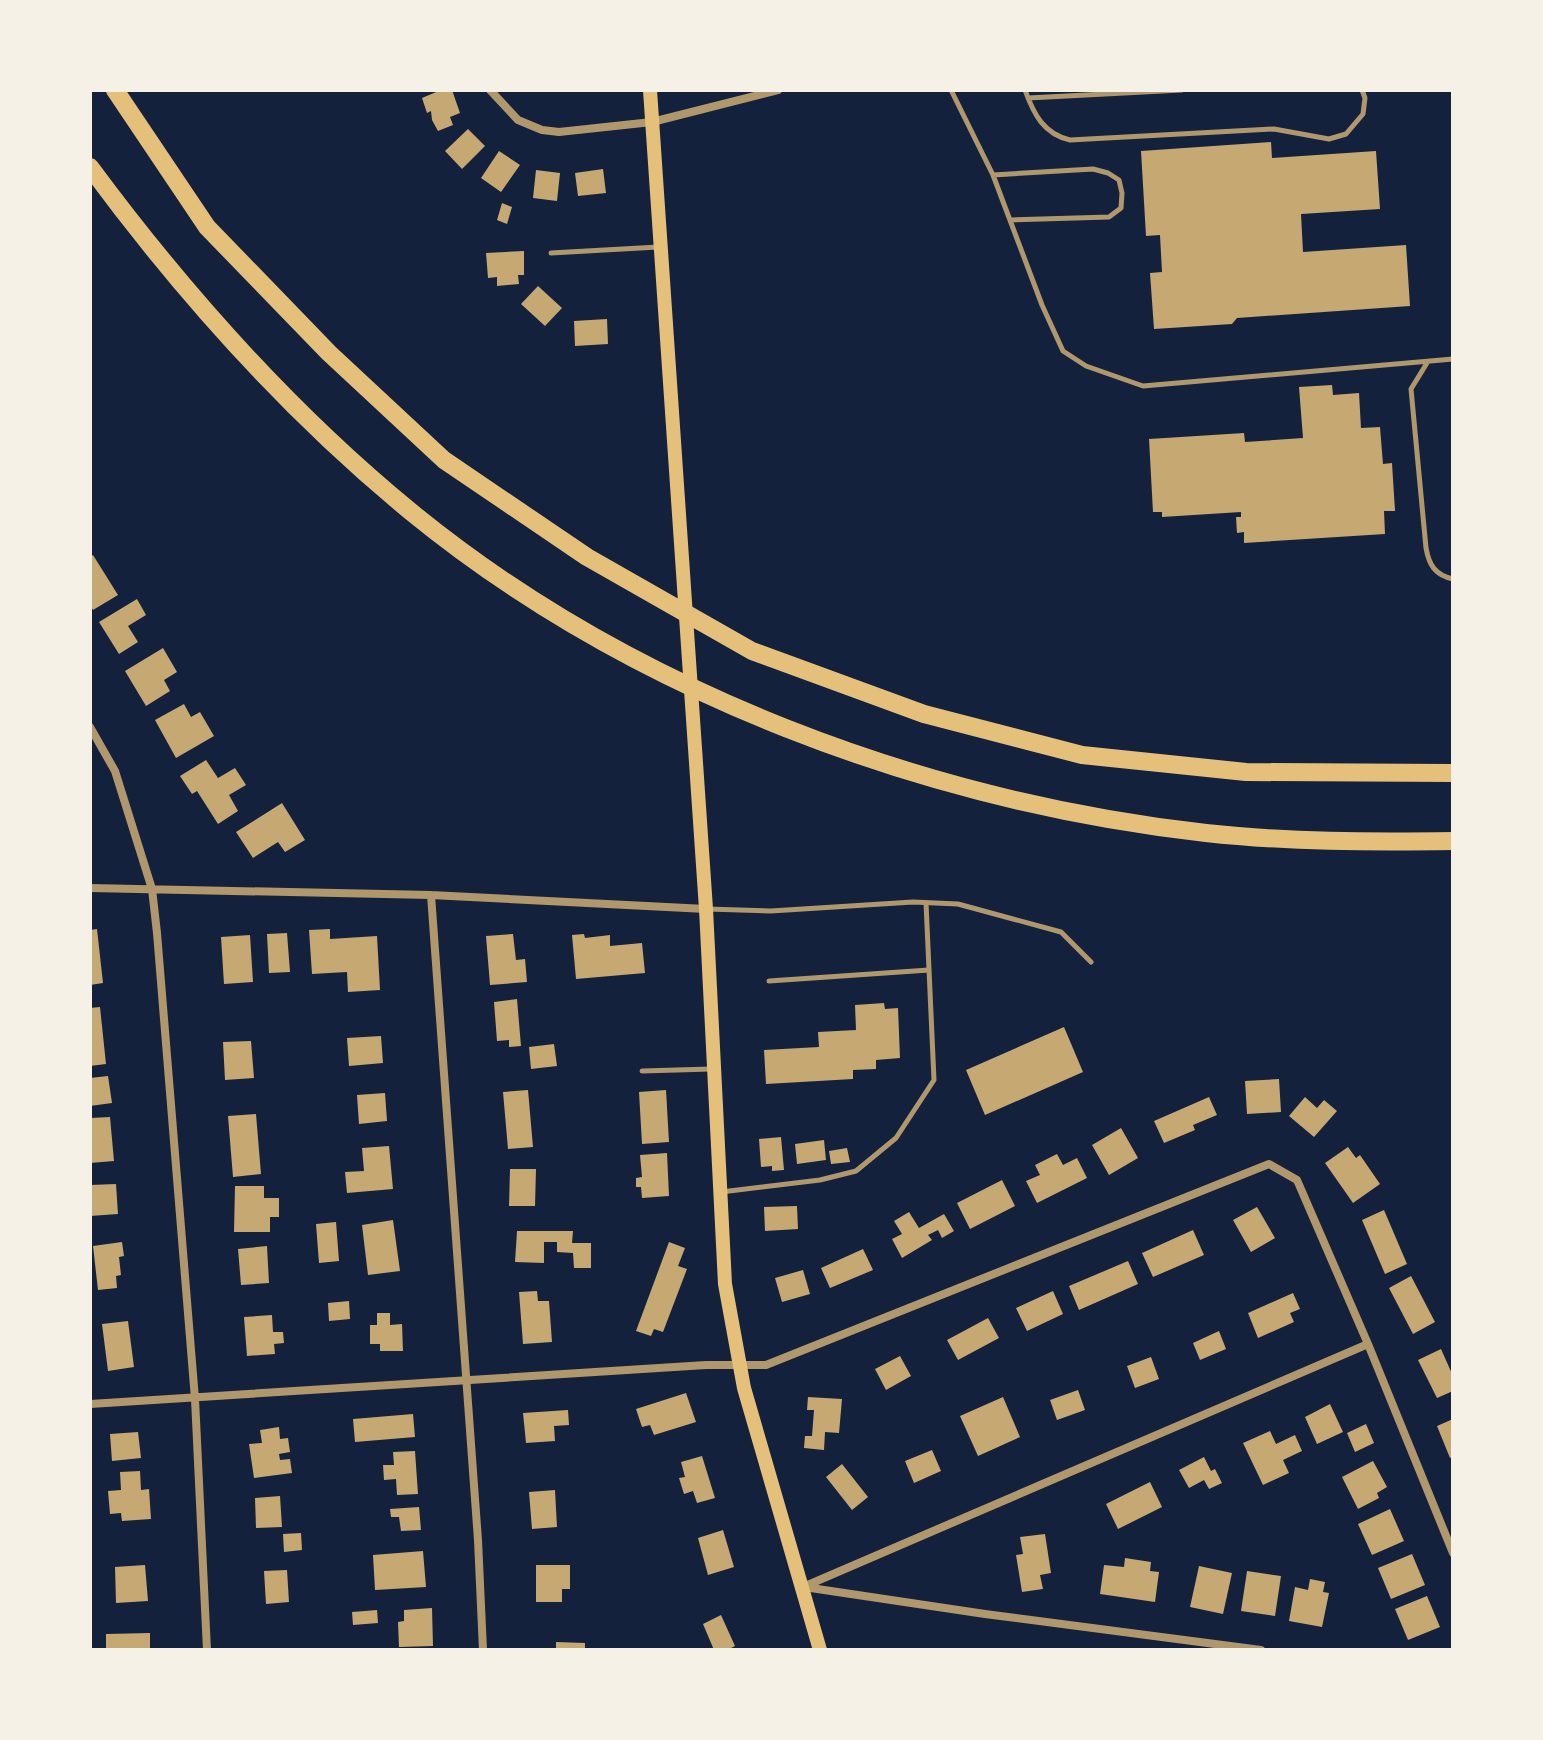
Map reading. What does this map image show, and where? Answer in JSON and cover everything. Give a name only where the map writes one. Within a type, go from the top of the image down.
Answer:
[{"type":"highway","points":[[115,90],[207,227],[329,353],[444,460],[587,557],[752,651],[924,714],[1082,755],[1246,772],[1453,773]]},
{"type":"highway","points":[[90,167],[213,323],[275,388],[363,471],[424,522],[507,582],[607,643],[669,674],[732,705],[837,748],[893,768],[997,797],[1147,826],[1209,833],[1316,840],[1453,841]]},
{"type":"main road","points":[[650,90],[706,909],[725,1284],[738,1365],[820,1650]]},
{"type":"street","points":[[490,90],[518,120],[542,130],[580,130],[652,122],[778,90]]},
{"type":"street","points":[[90,727],[115,771],[152,889],[195,1399],[207,1650]]},
{"type":"street","points":[[90,888],[431,895],[706,909]]},
{"type":"street","points":[[431,895],[483,1650]]},
{"type":"street","points":[[90,1404],[766,1365],[1269,1164],[1297,1180],[1453,1553]]},
{"type":"street","points":[[803,1587],[1368,1344]]},
{"type":"street","points":[[803,1587],[1261,1650]]},
{"type":"lane","points":[[951,90],[993,175],[1042,305],[1063,351],[1086,366],[1143,386],[1453,359]]},
{"type":"lane","points":[[1025,90],[1044,127],[1054,136],[1070,140],[1274,129],[1329,139],[1346,134],[1363,114],[1365,98],[1362,90]]},
{"type":"lane","points":[[1028,98],[1182,90]]},
{"type":"lane","points":[[993,175],[1093,169],[1119,180],[1121,208],[1109,217],[1011,220]]},
{"type":"lane","points":[[551,253],[659,247]]},
{"type":"lane","points":[[1427,363],[1411,389],[1426,548],[1429,564],[1453,579]]},
{"type":"lane","points":[[720,1192],[820,1180],[856,1171],[896,1138],[934,1080],[926,903]]},
{"type":"lane","points":[[706,909],[771,911],[958,904],[1061,932],[1091,962]]},
{"type":"lane","points":[[769,981],[929,970]]},
{"type":"lane","points":[[642,1071],[716,1069]]},
{"type":"building","points":[[441,90],[452,90],[460,113],[450,117],[453,125],[438,131],[431,111],[427,113],[422,98]]},
{"type":"building","points":[[468,129],[485,146],[462,169],[445,151]]},
{"type":"building","points":[[1271,142],[1272,158],[1376,151],[1380,209],[1301,214],[1303,252],[1406,245],[1410,306],[1237,318],[1232,324],[1154,329],[1150,273],[1162,272],[1160,235],[1146,236],[1141,151]]},
{"type":"building","points":[[499,151],[520,165],[501,192],[481,178]]},
{"type":"building","points":[[603,169],[606,193],[578,196],[575,173]]},
{"type":"building","points":[[536,170],[560,173],[557,201],[533,198]]},
{"type":"building","points":[[502,203],[512,207],[507,224],[497,220]]},
{"type":"building","points":[[524,251],[524,275],[518,275],[519,284],[497,286],[497,277],[488,278],[486,253]]},
{"type":"building","points":[[538,286],[562,308],[545,326],[521,304]]},
{"type":"building","points":[[607,319],[608,344],[575,346],[574,321]]},
{"type":"building","points":[[1332,385],[1333,395],[1359,393],[1361,428],[1380,427],[1383,464],[1392,463],[1395,511],[1384,511],[1385,534],[1244,543],[1244,532],[1237,533],[1236,517],[1241,517],[1241,512],[1162,517],[1162,512],[1153,512],[1149,439],[1244,433],[1245,442],[1303,438],[1299,387]]},
{"type":"building","points":[[93,555],[118,595],[93,610],[90,605],[90,557]]},
{"type":"building","points":[[137,599],[146,615],[128,626],[138,642],[119,654],[99,622]]},
{"type":"building","points":[[163,648],[177,672],[164,680],[170,691],[146,706],[125,671]]},
{"type":"building","points":[[184,704],[191,717],[200,712],[214,736],[176,758],[155,720]]},
{"type":"building","points":[[206,760],[218,778],[235,768],[246,785],[229,795],[238,811],[218,824],[197,791],[192,794],[180,776]]},
{"type":"building","points":[[282,803],[305,840],[285,852],[278,842],[253,858],[236,832]]},
{"type":"building","points":[[97,929],[103,983],[90,985],[90,930]]},
{"type":"building","points":[[330,929],[330,939],[377,936],[380,990],[348,992],[347,972],[312,974],[309,930]]},
{"type":"building","points":[[287,933],[290,972],[269,973],[267,934]]},
{"type":"building","points":[[513,934],[516,960],[525,959],[527,982],[490,985],[486,936]]},
{"type":"building","points":[[584,934],[585,938],[610,935],[610,946],[642,943],[645,973],[576,979],[572,935]]},
{"type":"building","points":[[250,935],[253,982],[224,984],[221,937]]},
{"type":"building","points":[[517,999],[521,1046],[509,1047],[509,1040],[497,1041],[494,1002]]},
{"type":"building","points":[[884,1003],[885,1009],[898,1008],[900,1058],[876,1060],[876,1069],[853,1070],[853,1079],[766,1084],[764,1050],[819,1047],[818,1032],[856,1030],[855,1005]]},
{"type":"building","points":[[100,1007],[106,1064],[90,1066],[90,1008]]},
{"type":"building","points":[[1064,1027],[1083,1072],[985,1115],[966,1070]]},
{"type":"building","points":[[381,1036],[383,1063],[349,1066],[347,1038]]},
{"type":"building","points":[[251,1041],[254,1078],[225,1080],[223,1042]]},
{"type":"building","points":[[554,1044],[557,1066],[531,1069],[529,1047]]},
{"type":"building","points":[[108,1076],[112,1103],[90,1106],[90,1078]]},
{"type":"building","points":[[1279,1079],[1281,1112],[1247,1114],[1245,1081]]},
{"type":"building","points":[[528,1090],[533,1147],[508,1149],[503,1092]]},
{"type":"building","points":[[666,1090],[669,1142],[642,1144],[639,1092]]},
{"type":"building","points":[[385,1093],[387,1121],[359,1124],[357,1095]]},
{"type":"building","points":[[1209,1097],[1217,1115],[1193,1125],[1195,1130],[1164,1143],[1154,1121]]},
{"type":"building","points":[[1305,1097],[1317,1108],[1324,1100],[1337,1111],[1314,1137],[1289,1116]]},
{"type":"building","points":[[256,1114],[261,1174],[233,1177],[228,1116]]},
{"type":"building","points":[[110,1117],[114,1161],[90,1163],[90,1118]]},
{"type":"building","points":[[1121,1128],[1138,1158],[1109,1175],[1092,1145]]},
{"type":"building","points":[[781,1137],[784,1170],[772,1171],[772,1166],[761,1167],[759,1139]]},
{"type":"building","points":[[824,1140],[826,1160],[797,1164],[795,1144]]},
{"type":"building","points":[[389,1146],[393,1189],[347,1193],[345,1172],[364,1171],[362,1148]]},
{"type":"building","points":[[1348,1147],[1356,1158],[1360,1155],[1380,1184],[1353,1203],[1325,1163]]},
{"type":"building","points":[[847,1148],[850,1162],[831,1164],[829,1151]]},
{"type":"building","points":[[667,1153],[669,1196],[642,1198],[641,1187],[636,1187],[636,1178],[642,1177],[640,1155]]},
{"type":"building","points":[[1057,1154],[1063,1165],[1077,1158],[1087,1178],[1037,1203],[1026,1181],[1040,1175],[1035,1165]]},
{"type":"building","points":[[510,1169],[536,1169],[535,1206],[509,1206]]},
{"type":"building","points":[[1002,1180],[1015,1206],[970,1229],[957,1203]]},
{"type":"building","points":[[116,1184],[118,1214],[90,1216],[90,1185]]},
{"type":"building","points":[[235,1186],[264,1186],[264,1198],[279,1198],[279,1217],[270,1217],[270,1232],[234,1232]]},
{"type":"building","points":[[797,1206],[798,1229],[765,1231],[764,1207]]},
{"type":"building","points":[[1257,1207],[1275,1238],[1251,1252],[1233,1220]]},
{"type":"building","points":[[1384,1210],[1407,1264],[1385,1274],[1362,1220]]},
{"type":"building","points":[[909,1212],[919,1228],[944,1214],[954,1231],[942,1238],[938,1230],[928,1235],[932,1240],[902,1258],[892,1239],[902,1234],[894,1221]]},
{"type":"building","points":[[393,1220],[400,1271],[368,1275],[362,1225]]},
{"type":"building","points":[[336,1222],[339,1261],[319,1263],[316,1224]]},
{"type":"building","points":[[1193,1230],[1204,1255],[1153,1277],[1142,1253]]},
{"type":"building","points":[[517,1231],[573,1231],[572,1243],[591,1243],[591,1268],[574,1268],[573,1253],[557,1252],[557,1242],[544,1242],[544,1263],[515,1262]]},
{"type":"building","points":[[122,1242],[124,1256],[119,1257],[121,1275],[116,1276],[117,1288],[98,1290],[93,1246]]},
{"type":"building","points":[[669,1242],[685,1248],[678,1266],[687,1269],[663,1332],[654,1329],[651,1336],[636,1331]]},
{"type":"building","points":[[267,1246],[269,1283],[241,1285],[238,1249]]},
{"type":"building","points":[[863,1249],[873,1270],[830,1288],[821,1268]]},
{"type":"building","points":[[1128,1261],[1138,1284],[1079,1310],[1069,1286]]},
{"type":"building","points":[[803,1270],[810,1294],[782,1302],[775,1278]]},
{"type":"building","points":[[1411,1276],[1435,1322],[1413,1334],[1389,1288]]},
{"type":"building","points":[[537,1291],[538,1301],[549,1301],[552,1342],[523,1344],[519,1292]]},
{"type":"building","points":[[1053,1291],[1063,1314],[1027,1331],[1016,1308]]},
{"type":"building","points":[[1293,1293],[1300,1309],[1290,1313],[1294,1322],[1258,1338],[1248,1313]]},
{"type":"building","points":[[349,1301],[350,1319],[329,1321],[328,1303]]},
{"type":"building","points":[[377,1313],[390,1313],[390,1325],[402,1324],[403,1351],[380,1351],[380,1344],[370,1344],[370,1325],[377,1325]]},
{"type":"building","points":[[272,1315],[273,1332],[283,1332],[284,1343],[274,1344],[275,1354],[247,1356],[244,1317]]},
{"type":"building","points":[[988,1318],[999,1338],[958,1360],[947,1340]]},
{"type":"building","points":[[128,1321],[134,1367],[108,1371],[102,1324]]},
{"type":"building","points":[[1219,1331],[1226,1349],[1200,1360],[1193,1343]]},
{"type":"building","points":[[1441,1349],[1453,1376],[1453,1391],[1437,1398],[1418,1360]]},
{"type":"building","points":[[900,1356],[911,1376],[886,1390],[875,1369]]},
{"type":"building","points":[[1151,1357],[1159,1379],[1135,1388],[1127,1366]]},
{"type":"building","points":[[1078,1390],[1085,1410],[1057,1420],[1050,1400]]},
{"type":"building","points":[[686,1393],[696,1422],[654,1435],[650,1425],[642,1427],[636,1409]]},
{"type":"building","points":[[808,1397],[842,1399],[839,1433],[825,1432],[824,1450],[804,1448],[805,1436],[812,1436],[814,1410],[807,1410]]},
{"type":"building","points":[[1003,1397],[1020,1437],[978,1456],[960,1416]]},
{"type":"building","points":[[1330,1404],[1343,1432],[1317,1444],[1305,1417]]},
{"type":"building","points":[[568,1410],[569,1425],[554,1426],[555,1441],[526,1443],[523,1413]]},
{"type":"building","points":[[413,1414],[415,1437],[355,1442],[353,1419]]},
{"type":"building","points":[[1453,1419],[1453,1457],[1450,1458],[1437,1426]]},
{"type":"building","points":[[1366,1424],[1374,1443],[1355,1452],[1347,1433]]},
{"type":"building","points":[[279,1427],[280,1439],[288,1438],[290,1452],[279,1454],[280,1460],[290,1459],[292,1473],[254,1478],[249,1444],[262,1443],[260,1430]]},
{"type":"building","points":[[1270,1431],[1276,1444],[1295,1435],[1302,1451],[1283,1460],[1289,1473],[1263,1485],[1243,1443]]},
{"type":"building","points":[[138,1432],[141,1458],[112,1461],[110,1434]]},
{"type":"building","points":[[932,1450],[941,1471],[914,1483],[905,1461]]},
{"type":"building","points":[[415,1451],[418,1494],[397,1495],[396,1479],[384,1480],[383,1465],[394,1465],[393,1452]]},
{"type":"building","points":[[702,1456],[715,1498],[697,1503],[693,1491],[684,1494],[679,1478],[685,1477],[681,1462]]},
{"type":"building","points":[[1204,1457],[1222,1483],[1209,1489],[1204,1480],[1189,1488],[1179,1470]]},
{"type":"building","points":[[1373,1461],[1387,1487],[1377,1493],[1379,1498],[1358,1509],[1342,1477]]},
{"type":"building","points":[[842,1464],[868,1497],[852,1510],[826,1477]]},
{"type":"building","points":[[140,1471],[141,1490],[149,1489],[151,1519],[122,1521],[121,1513],[110,1514],[108,1491],[121,1490],[120,1472]]},
{"type":"building","points":[[1150,1482],[1162,1507],[1118,1529],[1106,1504]]},
{"type":"building","points":[[555,1490],[557,1527],[532,1529],[529,1492]]},
{"type":"building","points":[[280,1496],[282,1527],[256,1528],[255,1498]]},
{"type":"building","points":[[419,1507],[421,1530],[401,1531],[399,1517],[391,1517],[390,1509]]},
{"type":"building","points":[[1390,1509],[1404,1541],[1372,1555],[1358,1524]]},
{"type":"building","points":[[723,1530],[734,1567],[708,1575],[698,1538]]},
{"type":"building","points":[[301,1533],[302,1550],[284,1552],[283,1534]]},
{"type":"building","points":[[1045,1534],[1051,1573],[1040,1575],[1043,1589],[1022,1592],[1016,1555],[1023,1554],[1020,1537]]},
{"type":"building","points":[[423,1551],[426,1587],[375,1590],[373,1555]]},
{"type":"building","points":[[1412,1554],[1425,1585],[1391,1599],[1378,1568]]},
{"type":"building","points":[[1125,1558],[1151,1562],[1150,1571],[1159,1572],[1155,1602],[1100,1594],[1104,1565],[1124,1567]]},
{"type":"building","points":[[145,1565],[148,1601],[116,1603],[115,1567]]},
{"type":"building","points":[[536,1565],[570,1565],[570,1589],[562,1589],[562,1602],[536,1602]]},
{"type":"building","points":[[1199,1566],[1232,1573],[1223,1614],[1190,1607]]},
{"type":"building","points":[[287,1570],[289,1602],[266,1604],[264,1571]]},
{"type":"building","points":[[1247,1571],[1281,1576],[1275,1616],[1241,1611]]},
{"type":"building","points":[[1310,1579],[1325,1582],[1323,1592],[1329,1593],[1322,1627],[1289,1621],[1295,1587],[1308,1590]]},
{"type":"building","points":[[1427,1596],[1440,1627],[1408,1640],[1395,1609]]},
{"type":"building","points":[[432,1608],[433,1646],[399,1647],[398,1622],[404,1621],[404,1610]]},
{"type":"building","points":[[377,1610],[378,1623],[353,1625],[352,1612]]},
{"type":"building","points":[[721,1615],[735,1646],[727,1650],[714,1650],[703,1624]]},
{"type":"building","points":[[150,1633],[150,1650],[106,1649],[106,1634]]},
{"type":"building","points":[[556,1642],[585,1643],[585,1650],[556,1650]]}]
